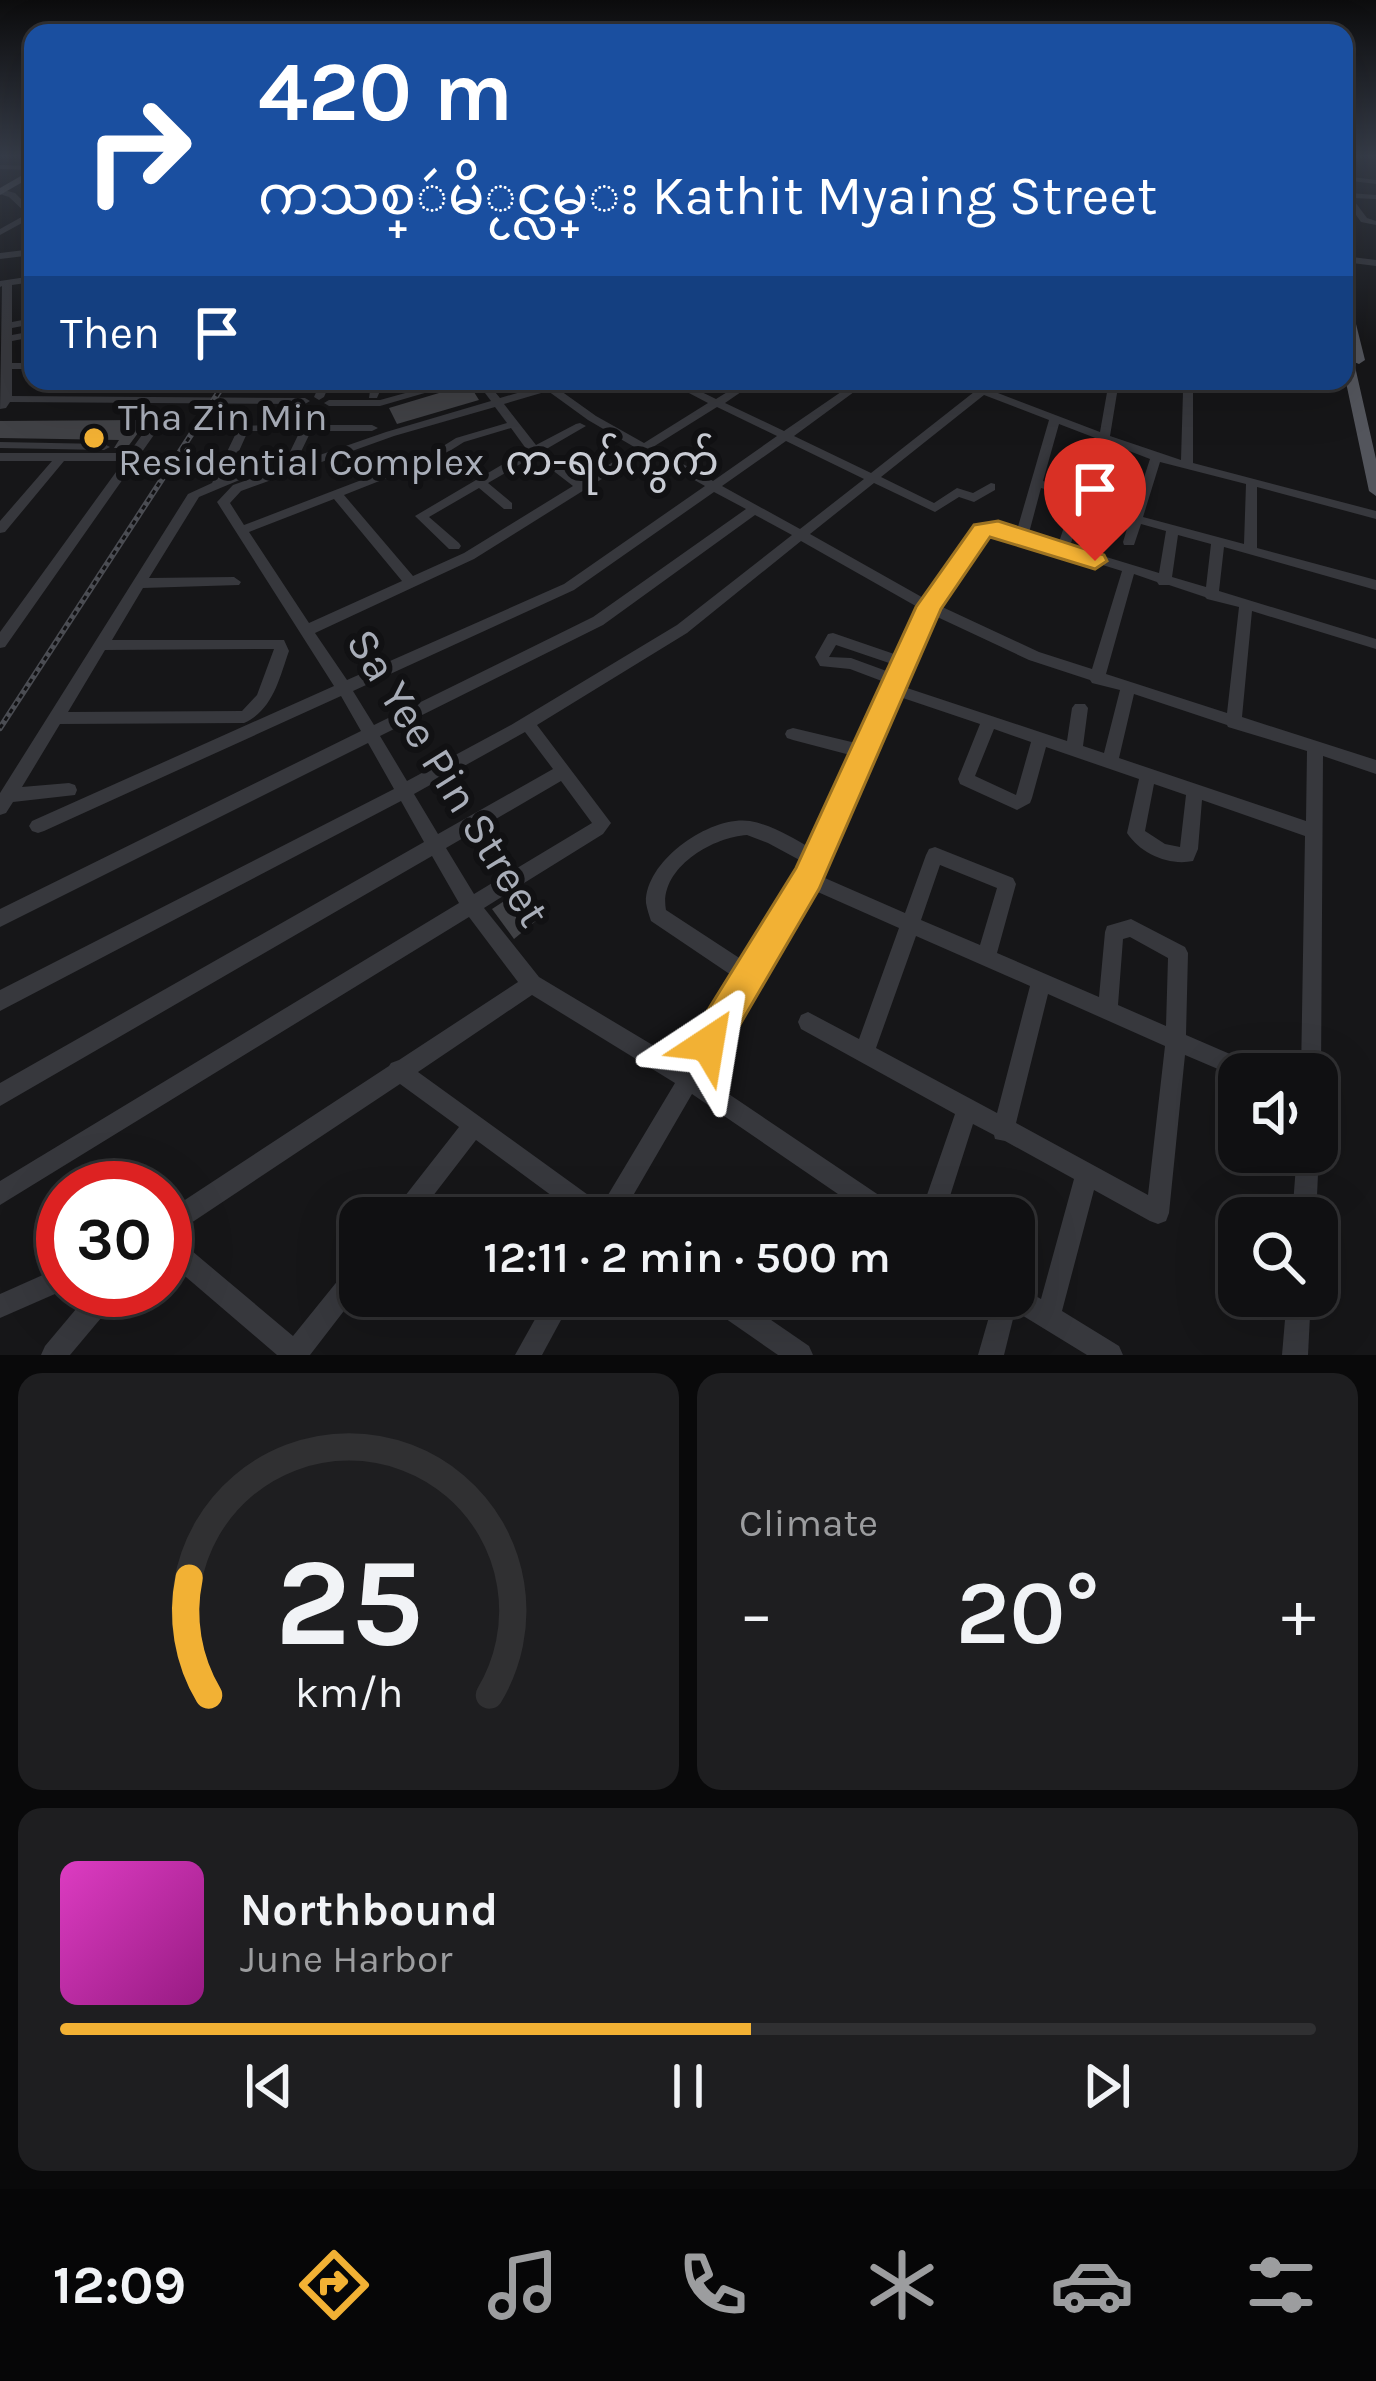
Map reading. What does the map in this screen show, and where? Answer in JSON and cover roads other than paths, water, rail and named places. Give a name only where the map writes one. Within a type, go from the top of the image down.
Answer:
[{"type":"main road","points":[[1353,360],[1376,441]]},
{"type":"main road","points":[[1353,369],[1376,491]]},
{"type":"street","points":[[3,284],[6,366],[2,403],[380,403],[428,390]]},
{"type":"street","points":[[6,366],[24,366]]},
{"type":"street","points":[[0,643],[179,390]]},
{"type":"street","points":[[257,401],[264,390]]},
{"type":"street","points":[[4,802],[194,494],[293,458],[321,390]]},
{"type":"street","points":[[373,396],[374,390]]},
{"type":"street","points":[[488,390],[538,454],[581,486]]},
{"type":"street","points":[[514,424],[460,440],[240,531],[223,502],[237,488],[530,390]]},
{"type":"street","points":[[552,390],[643,447],[929,607],[1034,656],[1376,767]]},
{"type":"street","points":[[694,390],[935,508],[960,490],[974,498],[991,487]]},
{"type":"street","points":[[308,630],[469,556],[736,390]]},
{"type":"street","points":[[38,826],[569,586],[851,390]]},
{"type":"street","points":[[1104,439],[1112,390]]},
{"type":"street","points":[[0,1001],[402,791],[682,629],[983,391],[1156,457],[1376,515]]},
{"type":"street","points":[[1186,466],[1188,391]]},
{"type":"street","points":[[168,406],[257,401],[314,404]]},
{"type":"street","points":[[1021,538],[1054,421]]},
{"type":"street","points":[[454,546],[421,516],[538,454],[580,426]]},
{"type":"street","points":[[224,428],[372,428]]},
{"type":"street","points":[[217,486],[244,428]]},
{"type":"street","points":[[0,445],[104,447]]},
{"type":"street","points":[[0,457],[132,457]]},
{"type":"street","points":[[0,529],[61,457]]},
{"type":"street","points":[[1130,542],[1156,457]]},
{"type":"street","points":[[480,482],[508,506]]},
{"type":"street","points":[[1036,483],[1173,529],[1376,585]]},
{"type":"street","points":[[1250,550],[1252,486]]},
{"type":"street","points":[[338,494],[410,582]]},
{"type":"street","points":[[1062,550],[1081,495]]},
{"type":"street","points":[[0,918],[598,621],[756,508]]},
{"type":"street","points":[[616,1197],[752,978],[812,870],[929,607],[982,531],[990,528],[1376,644]]},
{"type":"street","points":[[1164,582],[1173,529]]},
{"type":"street","name":"Sa Yee Pin Street","points":[[240,531],[308,630],[472,906],[532,984],[686,1078],[862,1197]]},
{"type":"street","points":[[1212,596],[1218,541]]},
{"type":"street","points":[[1097,679],[1128,571]]},
{"type":"street","points":[[138,583],[233,582]]},
{"type":"street","points":[[1234,723],[1246,606]]},
{"type":"street","points":[[54,718],[244,717],[260,704],[282,651],[279,644],[100,645]]},
{"type":"street","points":[[896,677],[989,721],[1314,831]]},
{"type":"street","points":[[1111,763],[1128,689]]},
{"type":"street","points":[[1074,750],[1080,708]]},
{"type":"street","points":[[989,721],[966,778],[1017,802],[1024,798],[1040,738]]},
{"type":"street","points":[[0,1194],[602,823],[526,722]]},
{"type":"street","points":[[793,734],[865,752]]},
{"type":"street","points":[[1311,1053],[1315,749]]},
{"type":"street","points":[[0,1095],[564,771]]},
{"type":"street","points":[[1148,775],[1136,833],[1148,844],[1180,856],[1189,849],[1195,791]]},
{"type":"street","points":[[4,802],[69,790]]},
{"type":"street","points":[[752,978],[658,915],[654,894],[661,879],[688,852],[712,834],[730,829],[755,830],[812,870],[910,924],[1218,1059]]},
{"type":"street","points":[[864,1053],[935,855],[1003,882],[1006,890],[986,957]]},
{"type":"street","points":[[808,1022],[1158,1213],[1176,1040],[1178,953],[1131,928],[1114,932],[1108,1010]]},
{"type":"street","points":[[1003,1131],[1041,981]]},
{"type":"street","points":[[192,1209],[532,984]]},
{"type":"street","points":[[398,1070],[575,1197]]},
{"type":"street","points":[[938,1197],[968,1111]]},
{"type":"street","points":[[418,1197],[475,1124]]},
{"type":"street","points":[[1048,1317],[1086,1177]]},
{"type":"street","points":[[192,1267],[295,1355],[339,1298]]},
{"type":"street","points":[[0,1306],[36,1290]]},
{"type":"street","points":[[1035,1310],[1110,1355]]},
{"type":"street","points":[[54,1355],[86,1317]]},
{"type":"street","points":[[528,1355],[550,1317]]},
{"type":"street","points":[[740,1317],[774,1347],[800,1355]]},
{"type":"street","points":[[991,1355],[1004,1317]]},
{"type":"street","points":[[1295,1355],[1298,1317]]},
{"type":"railway","points":[[0,728],[220,390]]},
{"type":"place","name":"Tha Zin Min Residential Complex","points":[[94,438]]},
{"type":"district","name":"က-ရပ်ကွက်","points":[[612,460]]}]
